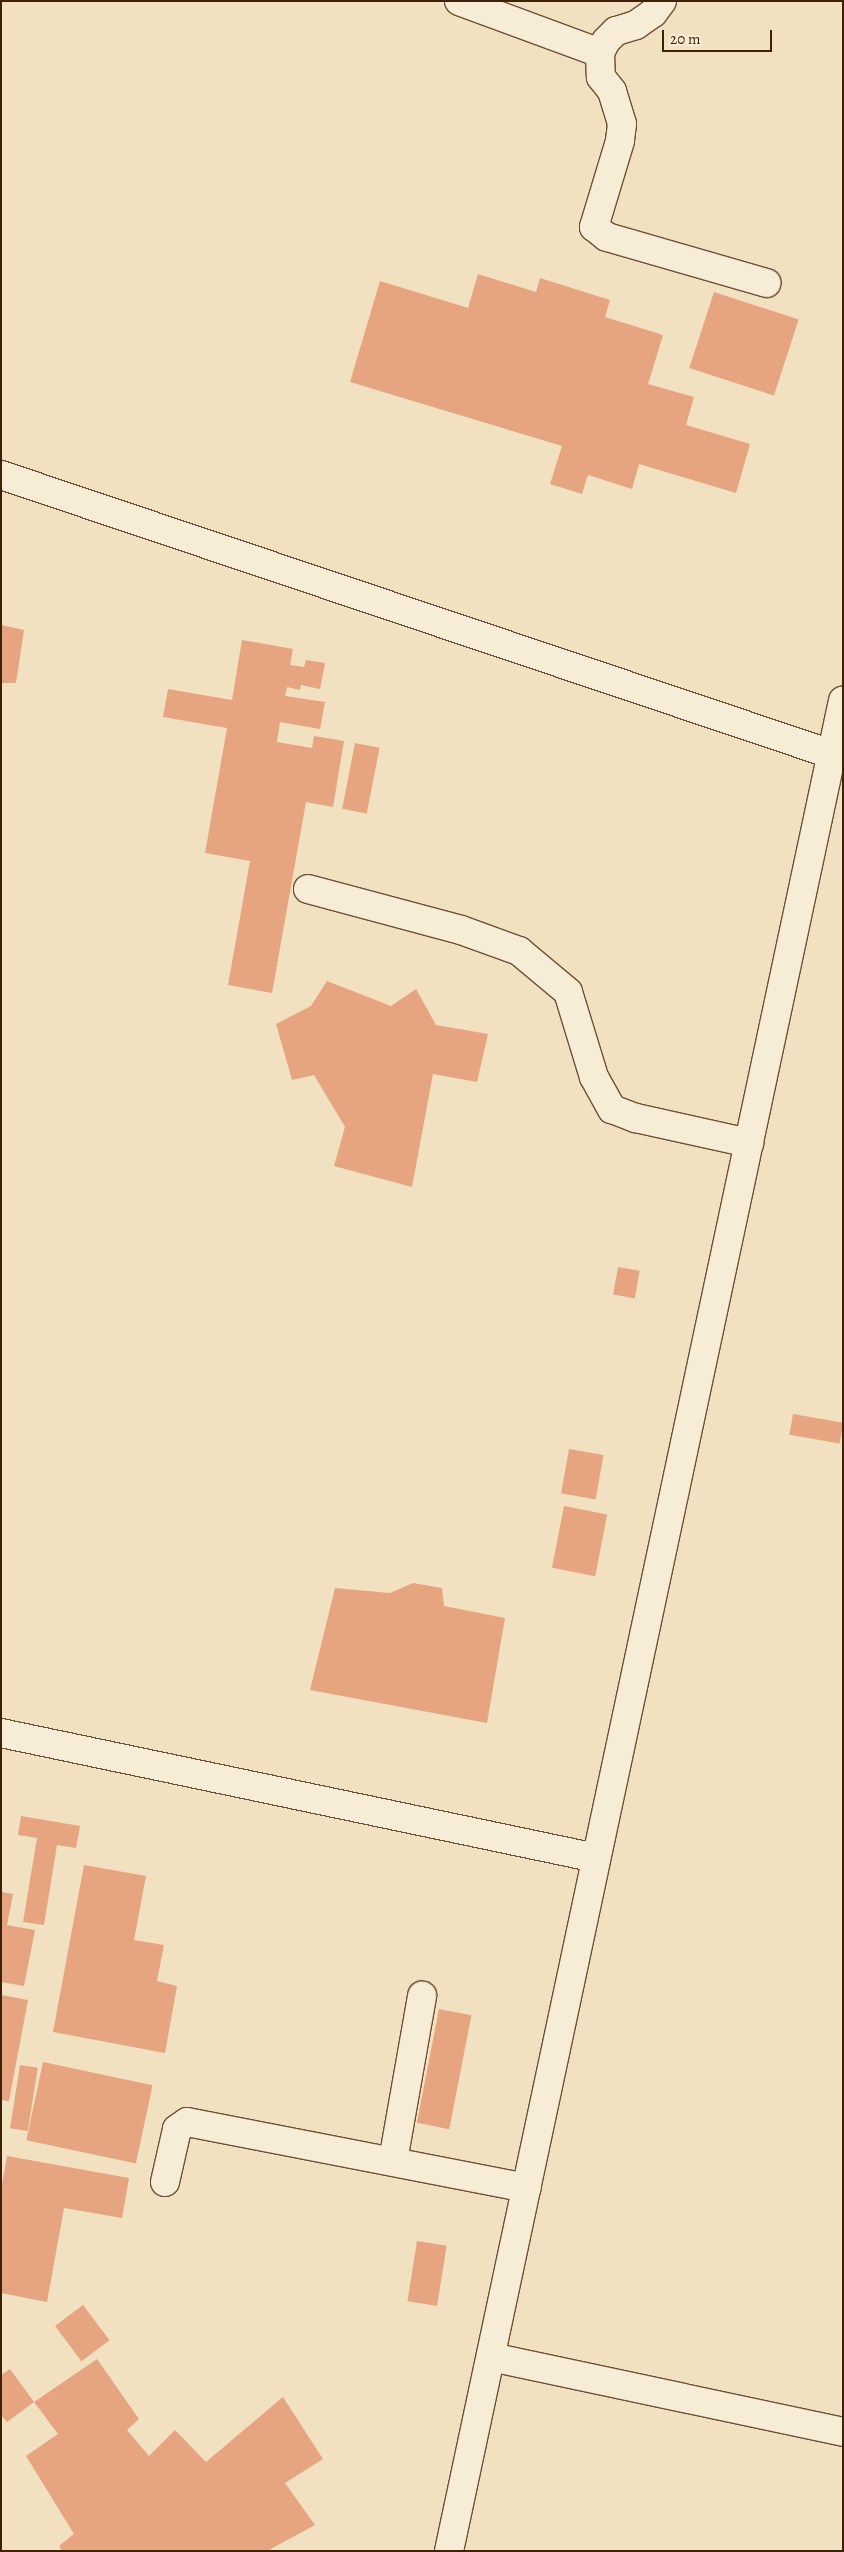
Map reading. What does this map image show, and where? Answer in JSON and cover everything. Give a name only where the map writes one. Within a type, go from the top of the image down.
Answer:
[{"type":"street","points":[[459,1],[600,53]]},
{"type":"street","points":[[662,1],[653,13],[636,24],[616,31],[606,41],[600,53],[602,77],[612,90],[622,124],[620,141],[594,218],[594,227],[599,234],[766,283]]},
{"type":"street","points":[[1,475],[831,754]]},
{"type":"street","points":[[450,2551],[843,700]]},
{"type":"street","points":[[308,889],[461,930],[520,951],[568,992],[594,1077],[612,1109],[636,1118],[749,1143]]},
{"type":"street","points":[[1,1733],[596,1858]]},
{"type":"street","points":[[393,2161],[422,1996]]},
{"type":"street","points":[[165,2182],[177,2129],[187,2122],[527,2188]]},
{"type":"street","points":[[491,2357],[843,2432]]},
{"type":"building","points":[[478,274],[536,292],[540,278],[610,300],[605,317],[663,335],[648,384],[694,397],[686,425],[750,444],[736,493],[639,464],[632,489],[588,475],[582,494],[550,484],[562,446],[350,382],[380,281],[468,308]]},
{"type":"building","points":[[714,292],[799,320],[774,396],[689,368]]},
{"type":"building","points":[[1,625],[24,630],[16,683],[1,683]]},
{"type":"building","points":[[242,640],[293,649],[290,665],[304,667],[306,660],[325,663],[320,689],[301,685],[300,690],[287,687],[285,696],[325,702],[320,729],[280,722],[277,742],[312,748],[314,736],[344,741],[333,807],[306,802],[272,993],[228,985],[250,861],[205,853],[227,728],[163,717],[168,689],[232,700]]},
{"type":"building","points":[[355,743],[380,748],[367,814],[342,809]]},
{"type":"building","points":[[327,981],[391,1006],[416,989],[436,1025],[488,1034],[477,1082],[433,1074],[412,1187],[334,1166],[345,1127],[314,1075],[292,1080],[276,1024],[311,1006]]},
{"type":"building","points":[[618,1267],[640,1271],[635,1298],[613,1295]]},
{"type":"building","points":[[793,1414],[843,1423],[840,1444],[789,1435]]},
{"type":"building","points":[[569,1449],[603,1455],[596,1499],[561,1493]]},
{"type":"building","points":[[564,1506],[607,1514],[595,1576],[552,1568]]},
{"type":"building","points":[[413,1583],[442,1588],[444,1606],[505,1618],[487,1723],[310,1690],[335,1588],[390,1593]]},
{"type":"building","points":[[21,1816],[80,1826],[76,1848],[57,1845],[44,1925],[23,1922],[37,1838],[18,1835]]},
{"type":"building","points":[[84,1865],[146,1876],[134,1940],[164,1945],[157,1981],[177,1986],[165,2053],[53,2032]]},
{"type":"building","points":[[1,1892],[13,1894],[7,1925],[35,1930],[24,1986],[1,1982]]},
{"type":"building","points":[[1,1995],[28,2000],[9,2101],[1,2100]]},
{"type":"building","points":[[439,2009],[471,2015],[449,2129],[417,2123]]},
{"type":"building","points":[[43,2062],[153,2085],[136,2164],[26,2140]]},
{"type":"building","points":[[20,2065],[38,2068],[28,2131],[10,2128]]},
{"type":"building","points":[[7,2156],[129,2178],[122,2218],[64,2208],[47,2302],[1,2293],[1,2190]]},
{"type":"building","points":[[417,2241],[447,2246],[437,2306],[407,2301]]},
{"type":"building","points":[[83,2305],[109,2340],[82,2361],[55,2326]]},
{"type":"building","points":[[97,2359],[139,2419],[127,2430],[149,2456],[175,2430],[206,2462],[283,2397],[323,2459],[285,2483],[315,2525],[267,2551],[62,2551],[59,2546],[74,2534],[26,2456],[58,2434],[34,2402]]},
{"type":"building","points":[[10,2369],[34,2402],[7,2422],[1,2415],[1,2375]]}]
